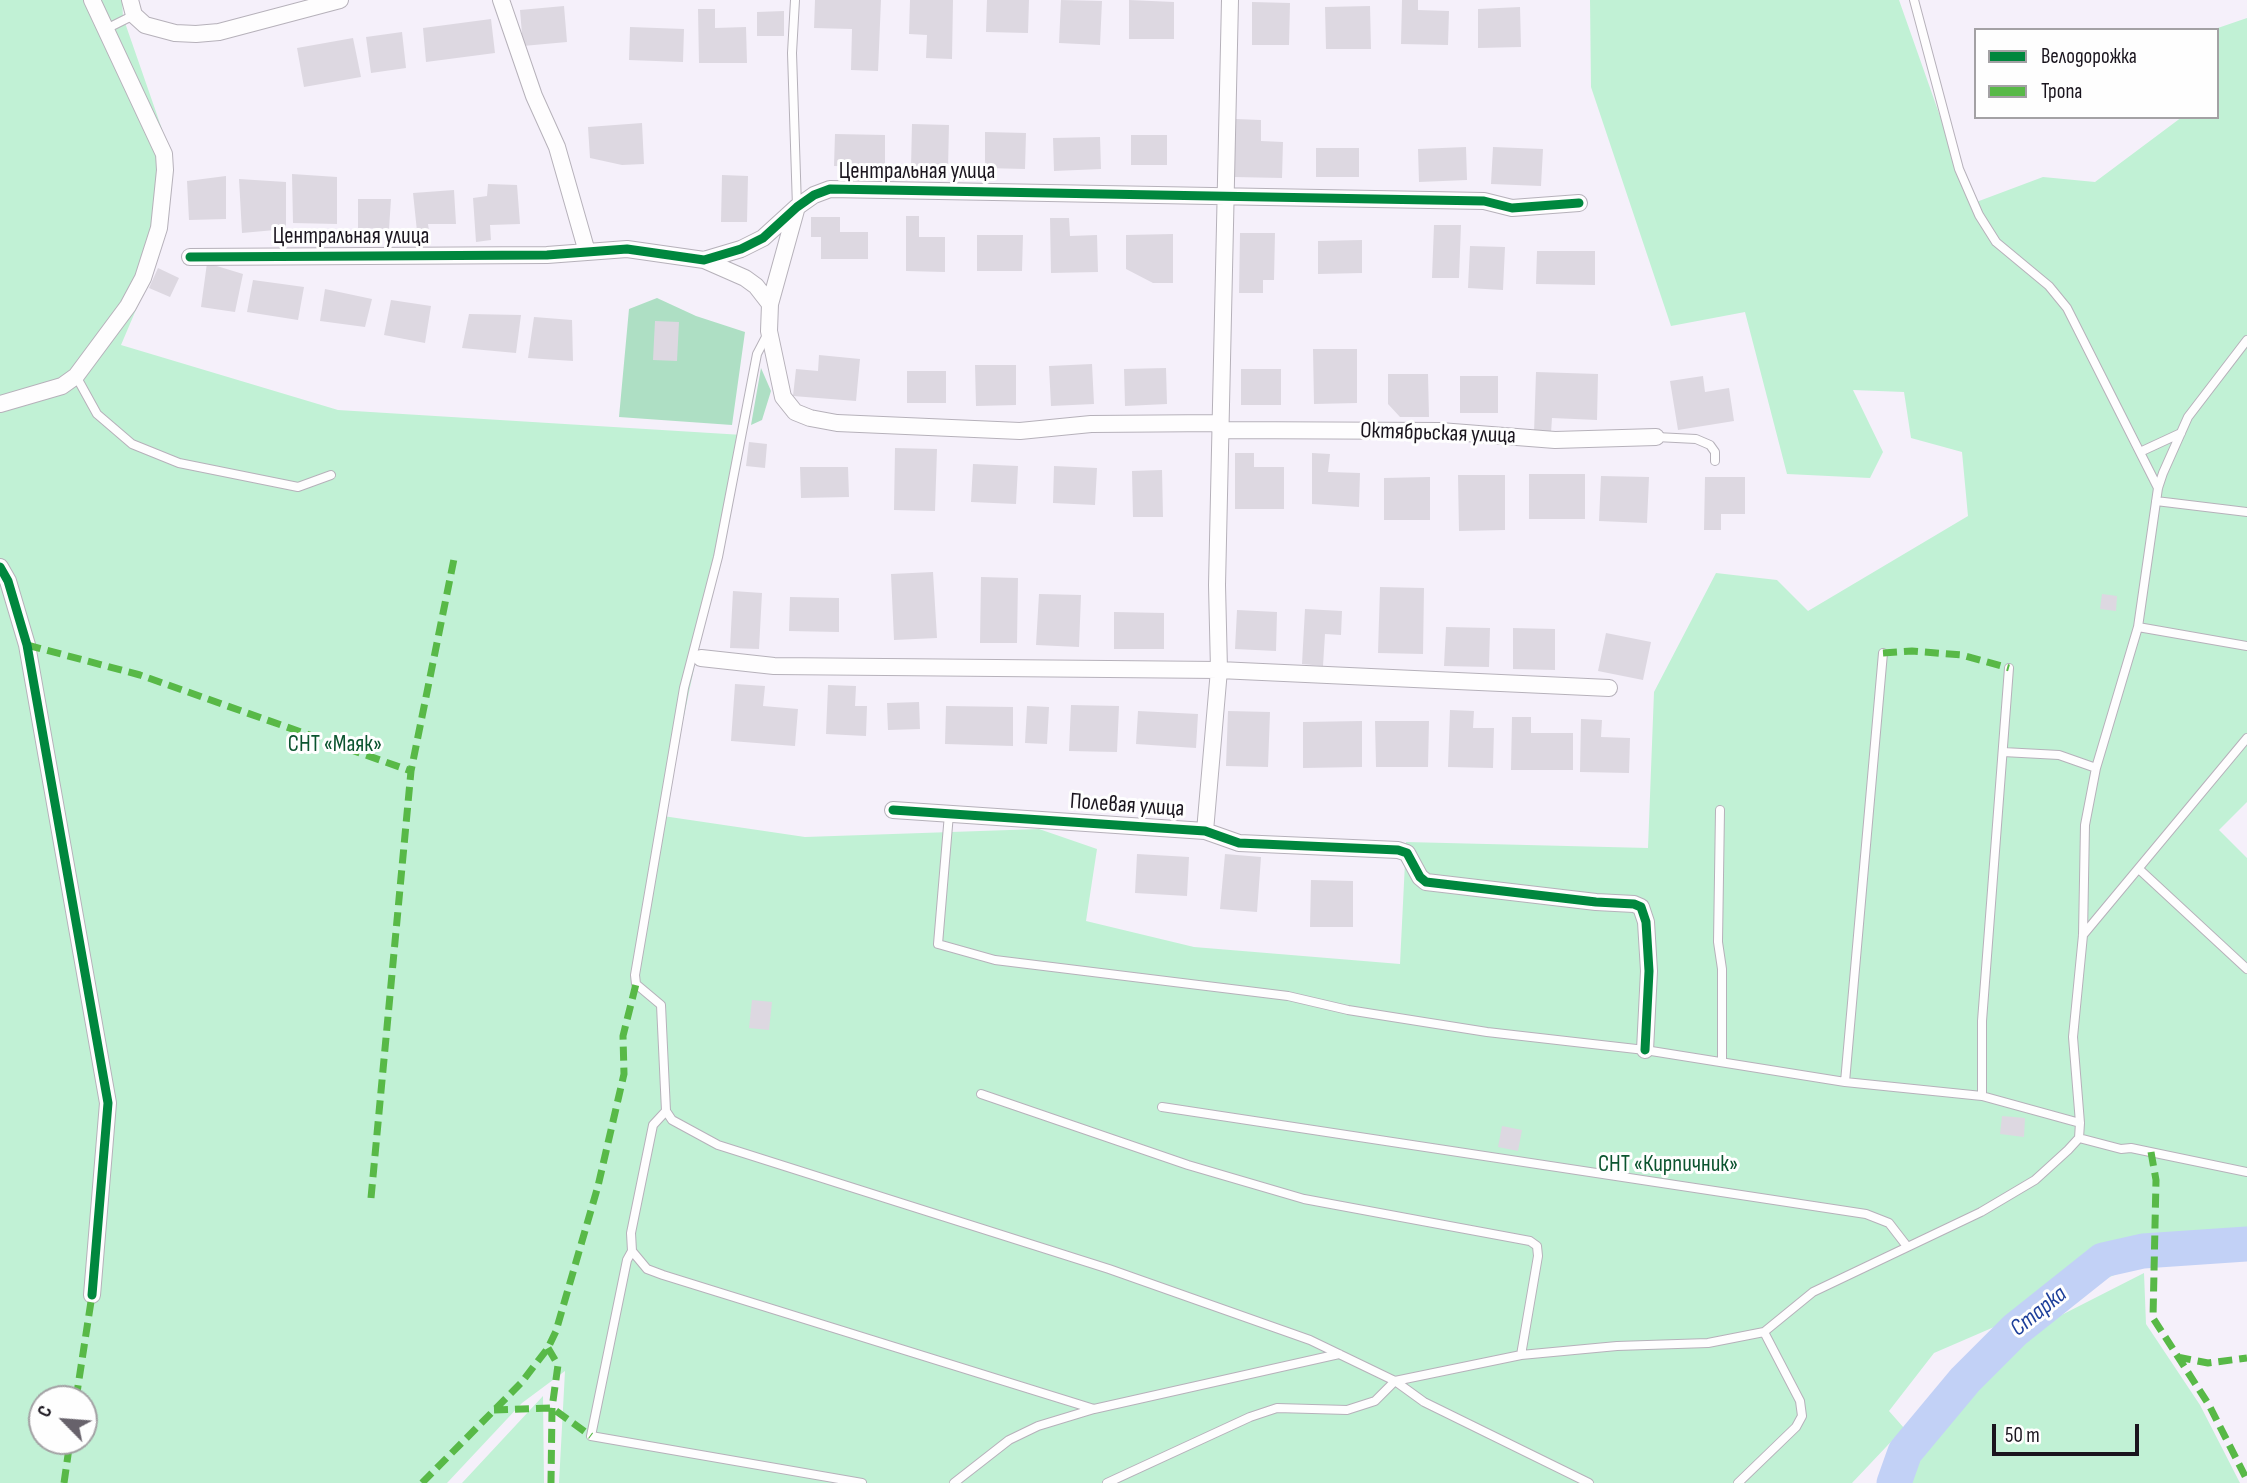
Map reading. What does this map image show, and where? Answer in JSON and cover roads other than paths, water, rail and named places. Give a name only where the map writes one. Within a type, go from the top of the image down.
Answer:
[{"type":"street","points":[[0,404],[62,386],[76,376],[128,306],[143,278],[159,228],[165,170],[159,139],[92,0]]},
{"type":"street","points":[[132,7],[145,25],[175,33],[219,32],[340,0]]},
{"type":"street","points":[[501,0],[534,96],[557,147],[587,252]]},
{"type":"street","points":[[1205,831],[1219,670],[1220,426],[1230,0]]},
{"type":"street","name":"Центральная улица","points":[[190,257],[547,255],[626,249],[704,260],[741,249],[763,238],[797,207],[814,195],[830,189],[1225,194],[1483,201],[1512,208],[1580,203]]},
{"type":"street","points":[[769,331],[770,304],[797,207]]},
{"type":"street","points":[[704,260],[745,278],[770,304]]},
{"type":"street","name":"Октябрьская улица","points":[[769,331],[783,397],[795,412],[837,423],[1020,431],[1091,424],[1440,431],[1555,440],[1656,437]]},
{"type":"street","points":[[0,567],[8,581],[27,645],[108,1103],[92,1295]]},
{"type":"street","points":[[696,658],[774,666],[1219,670],[1609,688]]},
{"type":"street","name":"Полевая улица","points":[[893,810],[1205,831],[1239,843],[1398,850],[1407,853],[1420,877],[1426,882],[1634,904],[1641,907],[1646,922],[1649,971],[1645,1050]]},
{"type":"lane","points":[[796,0],[792,53],[797,207]]},
{"type":"lane","points":[[1914,0],[1959,170],[1979,215],[1996,242],[2049,286],[2067,308],[2158,488]]},
{"type":"lane","points":[[105,29],[132,7]]},
{"type":"lane","points":[[769,331],[757,354],[635,975],[636,984],[661,1005],[666,1111],[673,1121],[718,1145],[1110,1269],[1310,1340],[1395,1381],[1424,1402],[1589,1483]]},
{"type":"lane","points":[[1107,1483],[1250,1417],[1277,1408],[1347,1410],[1375,1401],[1395,1381],[1521,1355],[1708,1343],[1764,1332],[1812,1292],[1906,1245],[1981,1212],[2035,1180],[2079,1138],[2073,1037],[2083,935],[2085,825],[2096,768],[2138,627],[2158,488],[2188,417],[2247,340]]},
{"type":"lane","points":[[76,376],[97,414],[132,444],[179,463],[298,487],[331,475]]},
{"type":"lane","points":[[2140,452],[2181,433]]},
{"type":"lane","points":[[1656,437],[1696,439],[1710,445],[1715,452],[1715,461]]},
{"type":"lane","points":[[2156,501],[2247,512]]},
{"type":"lane","points":[[2138,627],[2247,646]]},
{"type":"lane","points":[[1845,1082],[1884,653]]},
{"type":"lane","points":[[1982,1096],[1982,1021],[2009,668]]},
{"type":"lane","points":[[2083,935],[2140,870],[2247,738]]},
{"type":"lane","points":[[2003,752],[2050,753],[2096,768]]},
{"type":"lane","points":[[1720,810],[1718,942],[1722,969],[1722,1062]]},
{"type":"lane","points":[[950,814],[938,944],[995,960],[1288,996],[1348,1010],[1487,1032],[1645,1050],[1845,1082],[1982,1096],[2080,1124]]},
{"type":"lane","points":[[2140,870],[2247,969]]},
{"type":"lane","points":[[981,1094],[1188,1165],[1304,1199],[1530,1241],[1536,1246],[1538,1256],[1521,1355]]},
{"type":"lane","points":[[1162,1107],[1866,1214],[1889,1223],[1906,1245]]},
{"type":"lane","points":[[666,1111],[653,1125],[631,1233],[632,1251],[627,1260],[591,1436],[862,1483]]},
{"type":"lane","points":[[2079,1138],[2121,1149],[2131,1148],[2247,1172]]},
{"type":"lane","points":[[632,1251],[647,1269],[663,1275],[1094,1409]]},
{"type":"lane","points":[[1738,1483],[1796,1427],[1802,1416],[1800,1401],[1764,1332]]},
{"type":"lane","points":[[954,1483],[1009,1440],[1038,1426],[1094,1409],[1340,1354]]},
{"type":"waterway","name":"Старка","points":[[1894,1483],[1905,1452],[1965,1380],[2015,1330],[2103,1260],[2143,1251],[2247,1244]]},
{"type":"park label","name":"СНТ «Маяк»","points":[[335,745]]},
{"type":"park label","name":"СНТ «Кирпичник»","points":[[1668,1165]]}]
